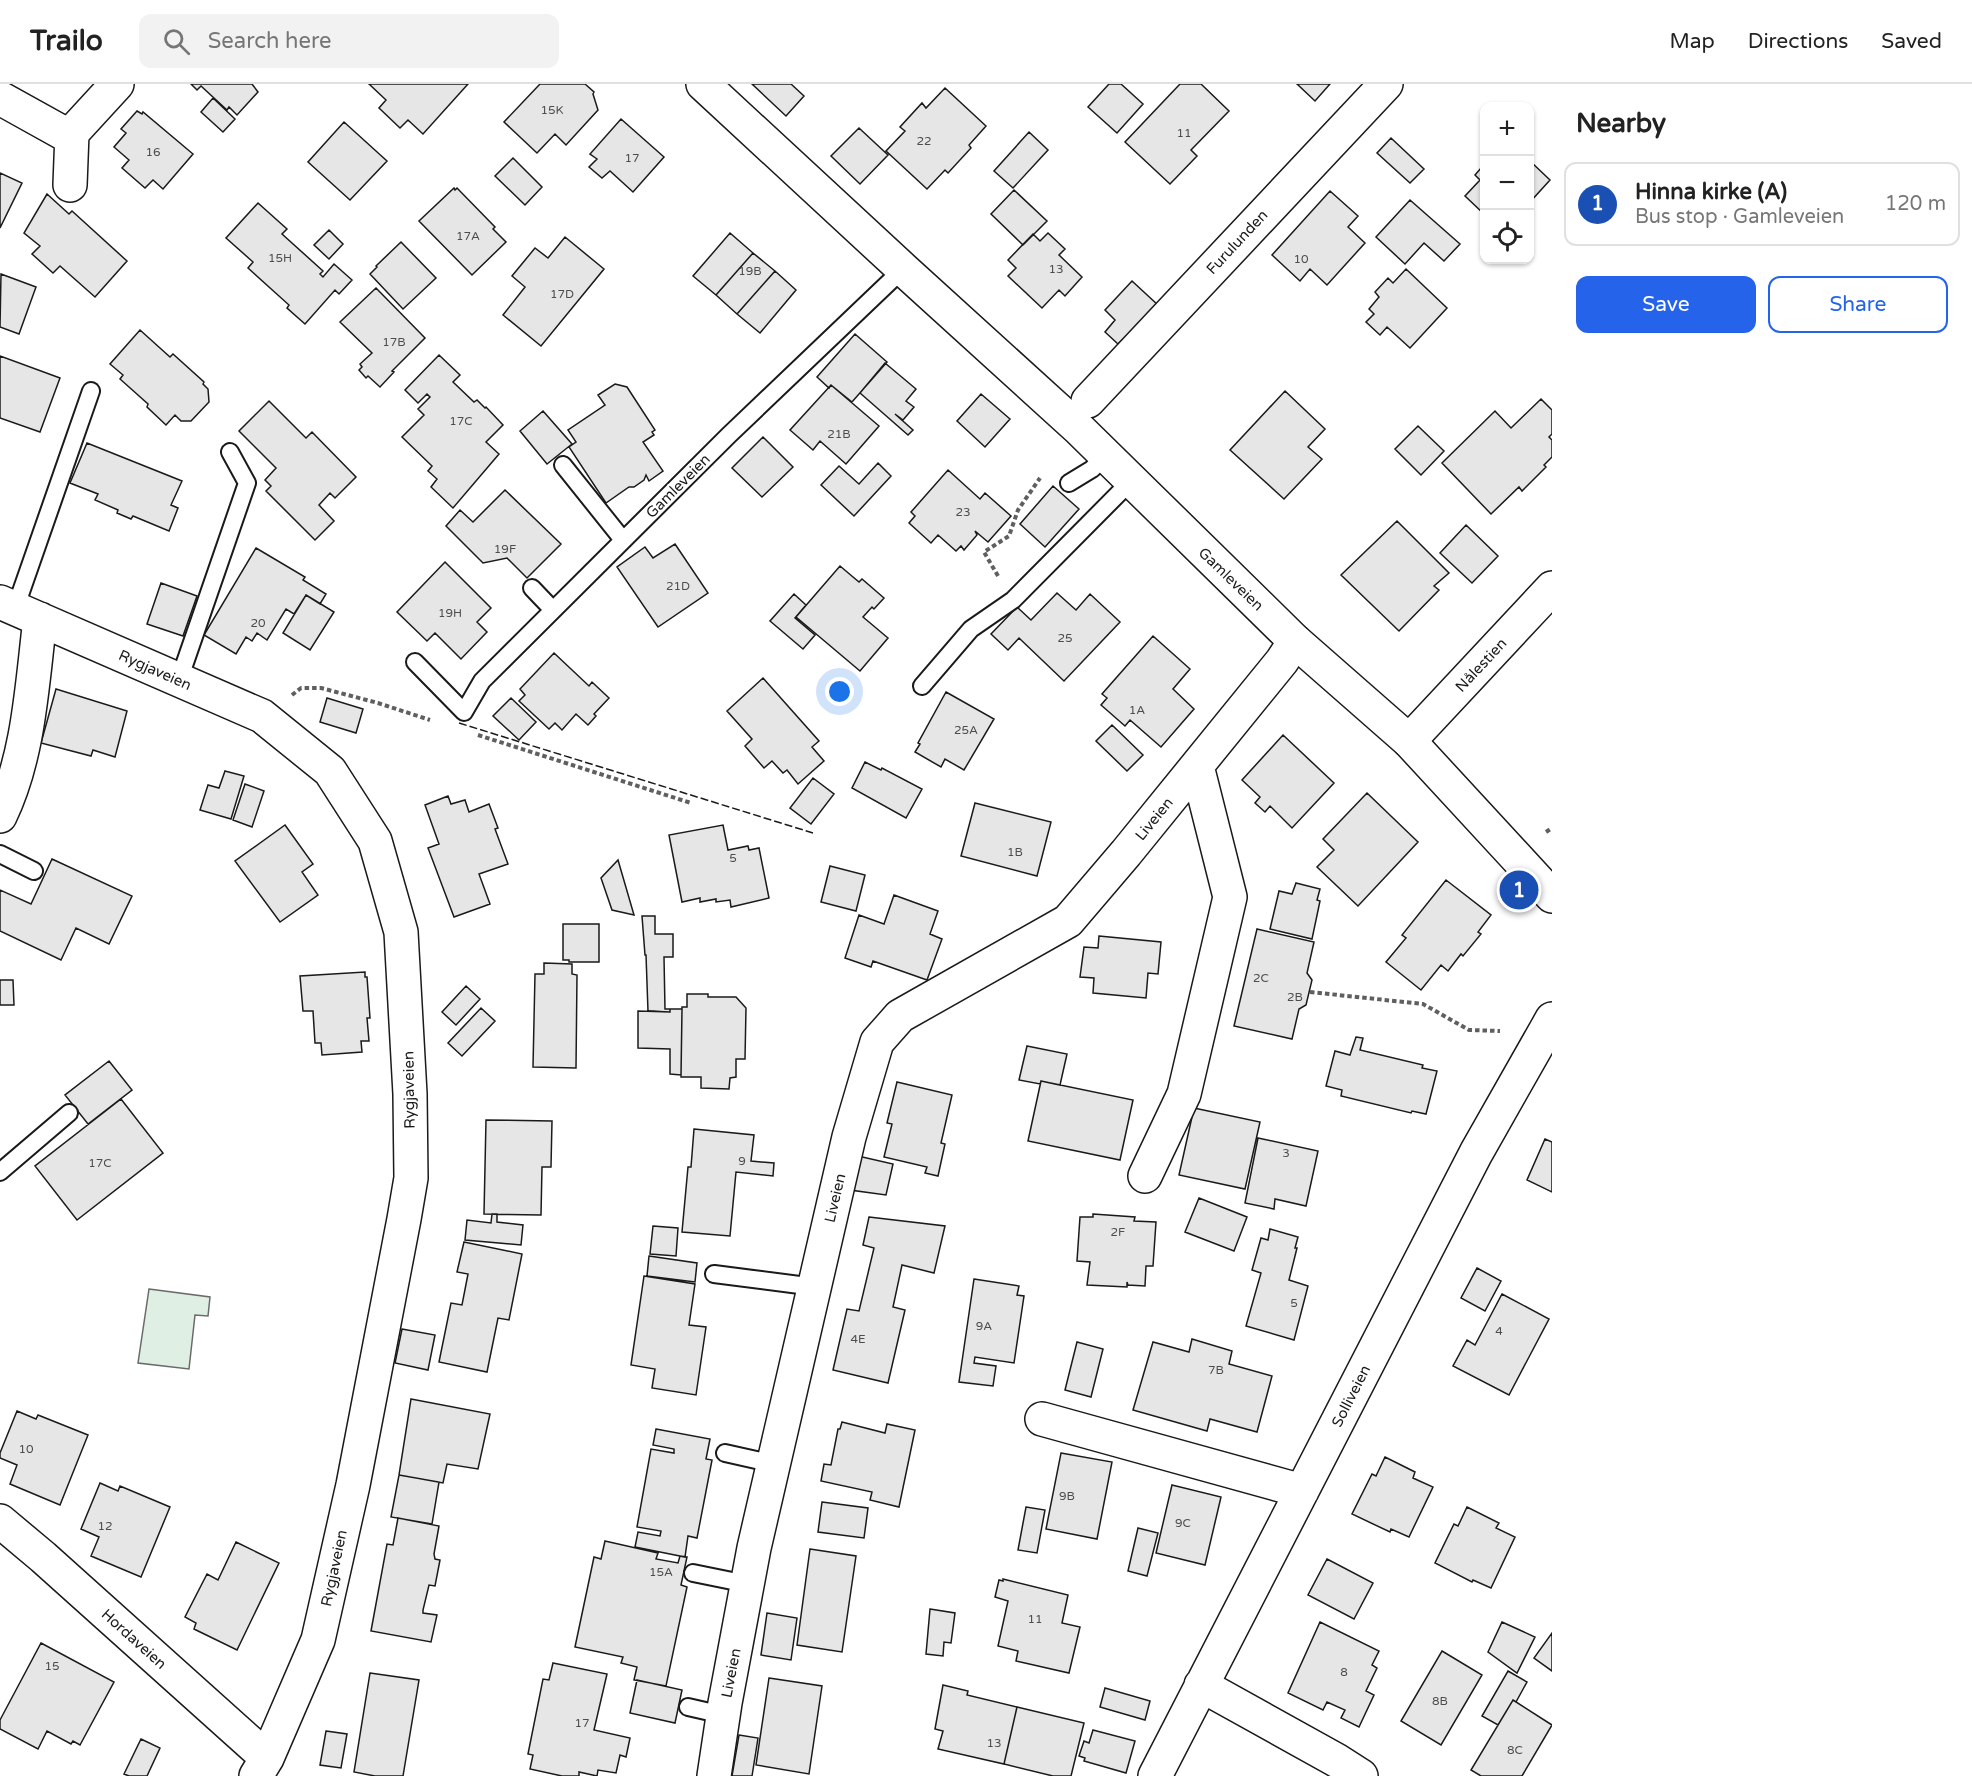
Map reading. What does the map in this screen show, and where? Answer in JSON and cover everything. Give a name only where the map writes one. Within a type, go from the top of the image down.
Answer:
[{"type":"street","points":[[70,185],[72,133],[117,84]]},
{"type":"street","name":"Gamleveien","points":[[703,84],[1078,428],[1295,641],[1409,741],[1552,896]]},
{"type":"street","name":"Furulunden","points":[[1088,401],[1386,84]]},
{"type":"street","points":[[0,98],[72,138]]},
{"type":"street","name":"Nålestien","points":[[1409,741],[1552,588]]},
{"type":"street","points":[[0,816],[7,785],[18,771],[28,711],[18,610]]},
{"type":"street","name":"Rygjaveien","points":[[18,610],[262,716],[330,771],[375,841],[401,932],[408,1048],[411,1178],[384,1332],[318,1640],[262,1767]]},
{"type":"street","name":"Liveien","points":[[714,1776],[747,1584],[849,1137],[877,1042],[900,1016],[1068,921],[1197,766],[1282,661],[1295,641]]},
{"type":"street","points":[[1145,1176],[1184,1094],[1230,897],[1197,766]]},
{"type":"street","name":"Solliveien","points":[[1155,1776],[1476,1153],[1552,1019]]},
{"type":"street","points":[[1042,1419],[1302,1491]]},
{"type":"street","name":"Hordaveien","points":[[0,1521],[43,1557],[262,1767]]},
{"type":"street","points":[[1201,1685],[1361,1776]]},
{"type":"lane","name":"Gamleveien","points":[[415,662],[464,712],[482,681],[729,435],[903,269]]},
{"type":"lane","points":[[18,610],[90,391]]},
{"type":"lane","points":[[179,680],[247,483],[231,452]]},
{"type":"lane","points":[[1069,483],[1092,469],[1106,455]]},
{"type":"lane","points":[[563,465],[623,540]]},
{"type":"lane","points":[[922,687],[971,629],[1013,600],[1131,481]]},
{"type":"lane","points":[[532,588],[553,610]]},
{"type":"lane","points":[[0,854],[34,871]]},
{"type":"lane","points":[[0,1172],[69,1113]]},
{"type":"lane","points":[[714,1274],[815,1287]]},
{"type":"lane","points":[[725,1453],[774,1464]]},
{"type":"lane","points":[[693,1573],[747,1584]]},
{"type":"lane","points":[[688,1707],[723,1715]]},
{"type":"path","points":[[984,552],[1009,536],[1018,510],[1049,465],[1069,483]]},
{"type":"path","points":[[1546,832],[1552,828]]},
{"type":"path","points":[[1310,992],[1423,1004],[1469,1029],[1500,1031]]},
{"type":"green space","points":[[149,1289],[210,1297],[208,1316],[195,1315],[189,1369],[138,1363]]},
{"type":"building","points":[[191,84],[252,84],[258,92],[237,115],[229,107],[227,110],[201,86],[197,90]]},
{"type":"building","points":[[369,84],[468,84],[423,134],[408,120],[400,128],[379,108],[386,100]]},
{"type":"building","points":[[540,84],[585,84],[594,92],[598,110],[566,145],[555,134],[537,153],[504,122]]},
{"type":"building","points":[[752,84],[791,84],[804,96],[786,116]]},
{"type":"building","points":[[1109,84],[1121,84],[1143,104],[1117,133],[1088,107]]},
{"type":"building","points":[[1180,84],[1201,84],[1229,111],[1191,150],[1197,156],[1170,184],[1125,142]]},
{"type":"building","points":[[1297,84],[1330,84],[1315,101]]},
{"type":"building","points":[[945,88],[986,126],[969,145],[971,148],[948,173],[945,170],[927,189],[886,151],[905,131],[900,127],[922,103],[926,108]]},
{"type":"building","points":[[213,98],[235,119],[223,132],[201,112]]},
{"type":"building","points":[[137,111],[142,114],[143,112],[193,154],[163,189],[153,180],[145,188],[122,168],[129,160],[114,147],[126,133],[121,129]]},
{"type":"building","points":[[621,119],[664,157],[633,192],[610,171],[602,178],[589,167],[597,159],[590,154]]},
{"type":"building","points":[[344,122],[387,161],[350,200],[308,162]]},
{"type":"building","points":[[859,128],[888,155],[860,184],[831,156]]},
{"type":"building","points":[[1029,132],[1048,150],[1013,188],[994,171]]},
{"type":"building","points":[[1391,138],[1424,169],[1410,183],[1377,153]]},
{"type":"building","points":[[513,158],[542,187],[525,205],[495,176]]},
{"type":"building","points":[[1534,165],[1550,180],[1534,198]]},
{"type":"building","points":[[1480,169],[1480,180],[1475,175]]},
{"type":"building","points":[[0,173],[22,183],[0,228]]},
{"type":"building","points":[[1480,180],[1480,210],[1465,196]]},
{"type":"building","points":[[454,188],[455,190],[457,188],[495,227],[493,229],[506,242],[472,275],[419,221]]},
{"type":"building","points":[[1014,190],[1047,221],[1023,245],[991,214]]},
{"type":"building","points":[[1330,191],[1358,216],[1348,227],[1365,243],[1327,285],[1310,269],[1300,281],[1272,255]]},
{"type":"building","points":[[47,194],[69,214],[72,211],[127,261],[95,297],[60,266],[53,273],[32,254],[40,246],[24,233]]},
{"type":"building","points":[[1410,200],[1460,244],[1444,261],[1424,243],[1405,264],[1376,237]]},
{"type":"building","points":[[258,203],[287,229],[282,234],[323,271],[320,274],[323,277],[334,264],[352,280],[339,294],[335,290],[305,324],[287,308],[289,305],[248,268],[253,262],[226,238]]},
{"type":"building","points":[[329,230],[343,244],[329,259],[314,245]]},
{"type":"building","points":[[730,233],[753,253],[716,295],[693,276]]},
{"type":"building","points":[[1048,233],[1065,249],[1059,255],[1082,277],[1065,296],[1059,290],[1042,308],[1008,276],[1016,268],[1008,260],[1033,234],[1040,241]]},
{"type":"building","points":[[565,237],[604,269],[541,346],[503,315],[525,287],[512,276],[535,248],[548,258]]},
{"type":"building","points":[[401,242],[436,278],[403,309],[370,274]]},
{"type":"building","points":[[753,253],[775,271],[737,314],[716,295]]},
{"type":"building","points":[[1406,269],[1447,308],[1410,348],[1387,327],[1380,335],[1366,322],[1374,314],[1369,309],[1379,297],[1375,292],[1388,278],[1393,283]]},
{"type":"building","points":[[775,271],[796,290],[760,333],[737,314]]},
{"type":"building","points":[[1,274],[36,287],[19,334],[0,327]]},
{"type":"building","points":[[1132,281],[1159,306],[1118,344],[1105,332],[1115,320],[1105,310]]},
{"type":"building","points":[[376,288],[425,338],[392,371],[394,372],[380,387],[368,376],[366,378],[359,370],[362,367],[360,364],[372,353],[340,322]]},
{"type":"building","points":[[140,330],[170,357],[173,354],[204,382],[203,384],[208,389],[209,402],[191,421],[181,421],[175,415],[166,425],[147,407],[148,404],[120,379],[123,375],[110,364]]},
{"type":"building","points":[[855,334],[887,362],[852,402],[831,385],[829,388],[817,377]]},
{"type":"building","points":[[439,355],[460,375],[453,382],[474,402],[477,400],[486,407],[503,425],[486,442],[499,454],[453,508],[431,487],[437,479],[428,471],[432,466],[402,437],[424,415],[418,409],[430,397],[427,394],[418,403],[405,390]]},
{"type":"building","points":[[0,356],[60,378],[40,432],[0,418]]},
{"type":"building","points":[[885,363],[916,389],[906,401],[914,407],[903,420],[895,414],[913,430],[908,435],[860,393]]},
{"type":"building","points":[[615,384],[627,387],[655,430],[652,432],[654,435],[643,442],[663,471],[649,481],[646,475],[644,480],[634,487],[629,487],[606,503],[569,447],[576,442],[568,430],[605,405],[598,395]]},
{"type":"building","points":[[831,385],[879,426],[846,464],[820,441],[813,450],[790,430]]},
{"type":"building","points":[[1285,391],[1325,429],[1308,447],[1322,459],[1284,499],[1230,450]]},
{"type":"building","points":[[981,394],[1010,419],[985,447],[957,421]]},
{"type":"building","points":[[1541,399],[1552,410],[1552,434],[1549,437],[1552,440],[1552,457],[1544,465],[1546,467],[1522,491],[1519,487],[1491,514],[1442,463],[1495,411],[1511,428]]},
{"type":"building","points":[[269,401],[306,438],[312,432],[356,477],[335,498],[330,493],[319,505],[334,521],[315,540],[266,491],[271,486],[265,480],[276,468],[239,431]]},
{"type":"building","points":[[543,411],[572,444],[547,464],[520,431]]},
{"type":"building","points":[[1418,426],[1444,451],[1421,475],[1395,449]]},
{"type":"building","points":[[763,437],[793,467],[762,497],[732,468]]},
{"type":"building","points":[[87,443],[182,481],[171,505],[178,508],[169,531],[133,516],[131,519],[117,513],[118,510],[95,500],[98,494],[70,483]]},
{"type":"building","points":[[878,463],[891,476],[854,516],[821,485],[839,466],[859,484]]},
{"type":"building","points":[[948,470],[980,499],[985,493],[1011,516],[988,542],[975,531],[977,535],[964,550],[961,546],[956,551],[938,535],[931,543],[909,523],[915,516],[911,512]]},
{"type":"building","points":[[1053,486],[1079,509],[1045,547],[1020,524]]},
{"type":"building","points":[[505,490],[561,544],[527,578],[507,558],[483,563],[446,526],[460,510],[473,522]]},
{"type":"building","points":[[1397,521],[1449,573],[1434,586],[1439,590],[1399,631],[1341,575]]},
{"type":"building","points":[[1466,525],[1498,556],[1472,583],[1440,553]]},
{"type":"building","points":[[675,544],[708,593],[658,627],[617,567],[645,547],[653,558]]},
{"type":"building","points":[[256,548],[305,577],[303,580],[326,594],[320,604],[306,595],[294,614],[286,609],[267,640],[257,633],[252,641],[246,637],[236,654],[204,635]]},
{"type":"building","points":[[445,562],[491,608],[477,622],[487,632],[461,659],[435,633],[427,641],[397,612]]},
{"type":"building","points":[[840,566],[859,582],[862,579],[884,598],[863,617],[888,638],[860,671],[796,617]]},
{"type":"building","points":[[161,583],[197,596],[183,636],[147,624]]},
{"type":"building","points":[[1057,593],[1076,610],[1090,594],[1120,622],[1064,681],[1019,638],[1008,650],[991,634],[1017,607],[1031,620]]},
{"type":"building","points":[[794,594],[806,605],[795,618],[815,635],[803,649],[770,621]]},
{"type":"building","points":[[306,595],[334,612],[310,650],[283,633]]},
{"type":"building","points":[[1153,636],[1190,669],[1173,689],[1194,709],[1161,747],[1130,720],[1125,726],[1101,705],[1107,698],[1102,694]]},
{"type":"building","points":[[554,653],[589,686],[592,682],[609,698],[594,714],[596,716],[588,725],[576,714],[562,730],[555,723],[549,729],[519,701],[525,695],[520,689]]},
{"type":"building","points":[[763,678],[819,741],[812,747],[824,761],[798,784],[787,770],[783,773],[772,761],[764,768],[745,746],[752,739],[727,711]]},
{"type":"building","points":[[56,689],[127,711],[115,757],[93,750],[91,756],[41,743]]},
{"type":"building","points":[[946,692],[994,719],[964,770],[945,759],[941,767],[915,752]]},
{"type":"building","points":[[327,698],[363,709],[356,733],[320,722]]},
{"type":"building","points":[[511,698],[536,722],[519,740],[493,716]]},
{"type":"building","points":[[1112,725],[1143,755],[1127,771],[1096,741]]},
{"type":"building","points":[[1283,735],[1334,783],[1292,828],[1270,806],[1265,812],[1255,803],[1260,797],[1242,780]]},
{"type":"building","points":[[865,762],[881,770],[882,768],[922,789],[906,818],[852,788]]},
{"type":"building","points":[[225,771],[244,776],[231,819],[200,810],[208,785],[219,788]]},
{"type":"building","points":[[813,778],[834,794],[811,824],[790,808]]},
{"type":"building","points":[[245,784],[264,791],[252,827],[233,820]]},
{"type":"building","points":[[1367,793],[1418,842],[1358,906],[1317,867],[1334,850],[1323,839]]},
{"type":"building","points":[[448,796],[451,804],[465,800],[469,812],[489,804],[498,828],[495,829],[508,864],[479,874],[490,904],[454,917],[428,848],[439,844],[425,805]]},
{"type":"building","points":[[975,803],[1051,822],[1037,876],[961,856]]},
{"type":"building","points":[[285,825],[313,864],[302,872],[318,895],[280,922],[235,861]]},
{"type":"building","points":[[723,825],[728,850],[748,846],[749,850],[759,848],[769,898],[731,907],[730,900],[716,902],[716,899],[700,902],[700,898],[682,902],[669,835]]},
{"type":"building","points":[[52,859],[132,896],[109,944],[76,928],[61,960],[0,931],[0,890],[31,904]]},
{"type":"building","points":[[618,860],[634,915],[612,910],[601,878]]},
{"type":"building","points":[[830,866],[865,875],[856,911],[821,902]]},
{"type":"building","points":[[1446,880],[1491,915],[1478,932],[1481,934],[1463,956],[1461,954],[1448,971],[1441,965],[1421,990],[1386,962],[1406,938],[1402,935]]},
{"type":"building","points":[[1296,883],[1320,889],[1317,900],[1320,901],[1312,939],[1270,929],[1279,891],[1292,894]]},
{"type":"building","points":[[894,895],[938,911],[930,934],[942,939],[927,980],[873,961],[871,967],[845,958],[859,915],[884,924]]},
{"type":"building","points":[[642,916],[655,916],[655,934],[673,934],[673,957],[664,957],[665,1009],[670,1009],[670,1012],[648,1011]]},
{"type":"building","points":[[563,924],[599,924],[599,962],[563,960]]},
{"type":"building","points":[[1257,929],[1314,942],[1307,973],[1312,980],[1306,1005],[1299,1009],[1292,1039],[1234,1026]]},
{"type":"building","points":[[1099,936],[1161,942],[1158,974],[1148,973],[1146,998],[1093,993],[1094,978],[1080,977],[1084,947],[1098,948]]},
{"type":"building","points":[[544,963],[572,964],[572,974],[577,975],[576,1068],[533,1067],[535,974],[544,974]]},
{"type":"building","points":[[365,972],[370,1018],[367,1018],[369,1041],[361,1041],[362,1052],[322,1055],[321,1043],[315,1043],[313,1011],[303,1011],[300,976]]},
{"type":"building","points":[[0,980],[13,980],[14,1005],[0,1005]]},
{"type":"building","points":[[466,986],[480,999],[456,1025],[442,1012]]},
{"type":"building","points":[[687,994],[736,997],[746,1008],[745,1059],[736,1059],[736,1077],[730,1078],[729,1089],[701,1088],[701,1077],[681,1077],[682,1007],[687,1007]]},
{"type":"building","points":[[481,1008],[495,1021],[462,1056],[448,1043]]},
{"type":"building","points":[[670,1009],[682,1009],[681,1075],[670,1074],[670,1049],[638,1048],[638,1011],[670,1012]]},
{"type":"building","points":[[1356,1037],[1363,1038],[1360,1050],[1423,1065],[1422,1068],[1437,1071],[1426,1114],[1412,1111],[1411,1113],[1341,1096],[1342,1090],[1326,1086],[1335,1051],[1350,1055]]},
{"type":"building","points":[[1027,1046],[1067,1054],[1060,1085],[1019,1080]]},
{"type":"building","points":[[109,1061],[132,1090],[88,1124],[65,1095]]},
{"type":"building","points":[[1041,1081],[1133,1100],[1120,1160],[1028,1141]]},
{"type":"building","points":[[897,1082],[952,1095],[941,1143],[945,1144],[938,1176],[925,1173],[927,1167],[884,1157],[892,1124],[887,1123]]},
{"type":"building","points":[[121,1099],[163,1153],[77,1220],[35,1166]]},
{"type":"building","points":[[1194,1108],[1260,1122],[1245,1189],[1179,1175]]},
{"type":"building","points":[[486,1120],[552,1121],[551,1167],[542,1167],[541,1215],[484,1214]]},
{"type":"building","points":[[694,1129],[754,1135],[751,1161],[774,1163],[773,1176],[736,1172],[730,1236],[682,1232]]},
{"type":"building","points":[[1258,1138],[1318,1151],[1306,1206],[1275,1199],[1274,1209],[1245,1203]]},
{"type":"building","points":[[1545,1139],[1552,1142],[1552,1192],[1527,1180]]},
{"type":"building","points":[[858,1156],[893,1164],[886,1195],[850,1190]]},
{"type":"building","points":[[1199,1198],[1247,1217],[1234,1251],[1185,1232]]},
{"type":"building","points":[[492,1214],[497,1214],[497,1222],[523,1225],[521,1245],[465,1240],[467,1220],[491,1223]]},
{"type":"building","points":[[1093,1214],[1135,1217],[1134,1221],[1156,1222],[1153,1266],[1146,1266],[1145,1286],[1128,1285],[1127,1282],[1127,1287],[1087,1285],[1090,1262],[1077,1261],[1080,1217],[1093,1217]]},
{"type":"building","points":[[869,1217],[945,1226],[934,1273],[902,1265],[893,1307],[905,1310],[888,1383],[833,1370],[847,1309],[859,1311],[874,1248],[863,1245]]},
{"type":"building","points":[[653,1226],[678,1228],[676,1256],[650,1254]]},
{"type":"building","points":[[1270,1229],[1298,1237],[1289,1280],[1308,1286],[1294,1340],[1246,1326],[1261,1273],[1252,1270],[1261,1238],[1268,1240]]},
{"type":"building","points":[[464,1242],[522,1254],[509,1320],[498,1318],[487,1372],[439,1362],[451,1303],[462,1305],[468,1274],[457,1272]]},
{"type":"building","points":[[649,1256],[697,1263],[695,1282],[647,1276]]},
{"type":"building","points":[[1477,1268],[1501,1281],[1485,1311],[1461,1298]]},
{"type":"building","points":[[644,1276],[695,1284],[689,1325],[706,1327],[696,1395],[652,1388],[655,1369],[631,1365]]},
{"type":"building","points":[[974,1279],[1019,1286],[1017,1295],[1024,1296],[1014,1363],[975,1357],[974,1363],[996,1366],[993,1386],[959,1382]]},
{"type":"building","points":[[1502,1294],[1549,1319],[1509,1395],[1453,1366],[1467,1340],[1475,1345]]},
{"type":"building","points":[[402,1329],[435,1335],[428,1370],[395,1363]]},
{"type":"building","points":[[1192,1339],[1232,1351],[1229,1364],[1272,1376],[1257,1432],[1210,1419],[1207,1431],[1133,1410],[1153,1342],[1189,1352]]},
{"type":"building","points":[[1077,1342],[1103,1349],[1091,1397],[1065,1390]]},
{"type":"building","points":[[411,1399],[490,1414],[478,1469],[447,1464],[443,1483],[399,1475]]},
{"type":"building","points":[[17,1411],[36,1419],[38,1415],[88,1435],[60,1505],[10,1484],[17,1465],[0,1458],[0,1453]]},
{"type":"building","points":[[842,1422],[885,1433],[887,1424],[915,1430],[899,1507],[870,1500],[872,1492],[821,1481],[824,1464],[831,1465],[838,1429]]},
{"type":"building","points":[[656,1429],[710,1439],[706,1459],[712,1460],[697,1538],[688,1536],[685,1557],[635,1547],[638,1532],[660,1536],[661,1531],[637,1527],[651,1449],[674,1453],[674,1449],[653,1445]]},
{"type":"building","points":[[1061,1453],[1112,1462],[1097,1539],[1046,1529]]},
{"type":"building","points":[[1385,1457],[1415,1472],[1413,1478],[1433,1487],[1409,1537],[1391,1529],[1390,1532],[1352,1514],[1372,1474],[1376,1476]]},
{"type":"building","points":[[399,1475],[439,1482],[432,1524],[391,1517]]},
{"type":"building","points":[[100,1483],[118,1491],[120,1486],[170,1507],[141,1577],[91,1556],[99,1537],[81,1529]]},
{"type":"building","points":[[1172,1485],[1221,1497],[1205,1565],[1156,1553]]},
{"type":"building","points":[[822,1502],[868,1508],[864,1538],[818,1532]]},
{"type":"building","points":[[1026,1507],[1045,1510],[1037,1553],[1018,1550]]},
{"type":"building","points":[[1467,1507],[1499,1523],[1496,1528],[1515,1537],[1491,1588],[1473,1580],[1472,1582],[1435,1563],[1454,1524],[1458,1526]]},
{"type":"building","points":[[398,1518],[439,1526],[434,1554],[435,1559],[440,1560],[435,1586],[429,1585],[423,1610],[423,1613],[437,1615],[431,1642],[371,1631],[387,1544],[393,1545]]},
{"type":"building","points":[[1138,1528],[1158,1533],[1147,1576],[1128,1571]]},
{"type":"building","points":[[605,1541],[658,1553],[656,1559],[678,1563],[680,1556],[687,1557],[681,1585],[687,1587],[666,1686],[634,1680],[637,1667],[621,1663],[623,1657],[575,1647],[594,1557],[601,1559]]},
{"type":"building","points":[[236,1542],[279,1563],[237,1650],[194,1629],[196,1623],[185,1617],[207,1574],[218,1580]]},
{"type":"building","points":[[810,1549],[856,1556],[842,1652],[797,1645]]},
{"type":"building","points":[[1327,1559],[1373,1583],[1354,1619],[1308,1595]]},
{"type":"building","points":[[1003,1579],[1068,1595],[1062,1623],[1080,1627],[1069,1673],[1016,1661],[1018,1651],[998,1646],[1008,1601],[995,1597],[999,1580],[1003,1581]]},
{"type":"building","points":[[930,1609],[955,1613],[951,1643],[944,1642],[943,1656],[926,1654]]},
{"type":"building","points":[[767,1613],[797,1618],[791,1660],[761,1655]]},
{"type":"building","points":[[1320,1622],[1379,1651],[1372,1665],[1377,1668],[1366,1691],[1374,1695],[1359,1727],[1341,1718],[1345,1710],[1327,1702],[1323,1710],[1288,1693]]},
{"type":"building","points":[[1502,1622],[1535,1637],[1517,1673],[1488,1652]]},
{"type":"building","points":[[1552,1633],[1552,1671],[1534,1658]]},
{"type":"building","points":[[41,1643],[114,1682],[80,1745],[73,1741],[71,1744],[47,1731],[38,1749],[0,1729],[0,1720]]},
{"type":"building","points":[[1442,1651],[1482,1675],[1441,1745],[1401,1721]]},
{"type":"building","points":[[553,1663],[607,1674],[594,1730],[630,1738],[626,1757],[620,1755],[616,1773],[598,1770],[597,1776],[579,1772],[579,1776],[562,1776],[530,1769],[533,1755],[528,1754],[543,1679],[549,1680]]},
{"type":"building","points":[[1508,1671],[1527,1682],[1516,1702],[1513,1700],[1498,1725],[1482,1716]]},
{"type":"building","points":[[370,1673],[419,1680],[403,1776],[375,1776],[354,1772]]},
{"type":"building","points":[[769,1678],[822,1686],[809,1774],[756,1765]]},
{"type":"building","points":[[637,1680],[682,1690],[675,1723],[630,1713]]},
{"type":"building","points":[[943,1685],[968,1691],[967,1695],[1017,1707],[1004,1764],[938,1749],[943,1731],[935,1729]]},
{"type":"building","points":[[1105,1688],[1150,1701],[1145,1720],[1100,1707]]},
{"type":"building","points":[[1513,1700],[1552,1725],[1522,1776],[1481,1776],[1471,1770]]},
{"type":"building","points":[[1017,1707],[1084,1723],[1071,1776],[1053,1776],[1004,1764]]},
{"type":"building","points":[[1093,1730],[1135,1741],[1126,1773],[1084,1761],[1085,1758],[1079,1756],[1084,1741],[1089,1743]]},
{"type":"building","points":[[326,1731],[347,1734],[341,1768],[320,1765]]},
{"type":"building","points":[[739,1735],[758,1738],[752,1776],[732,1776]]},
{"type":"building","points":[[141,1739],[160,1748],[147,1776],[124,1774]]},
{"type":"fence","points":[[459,723],[813,833]]},
{"type":"place","name":"Hinna kirke (A)","points":[[1519,890]]}]
